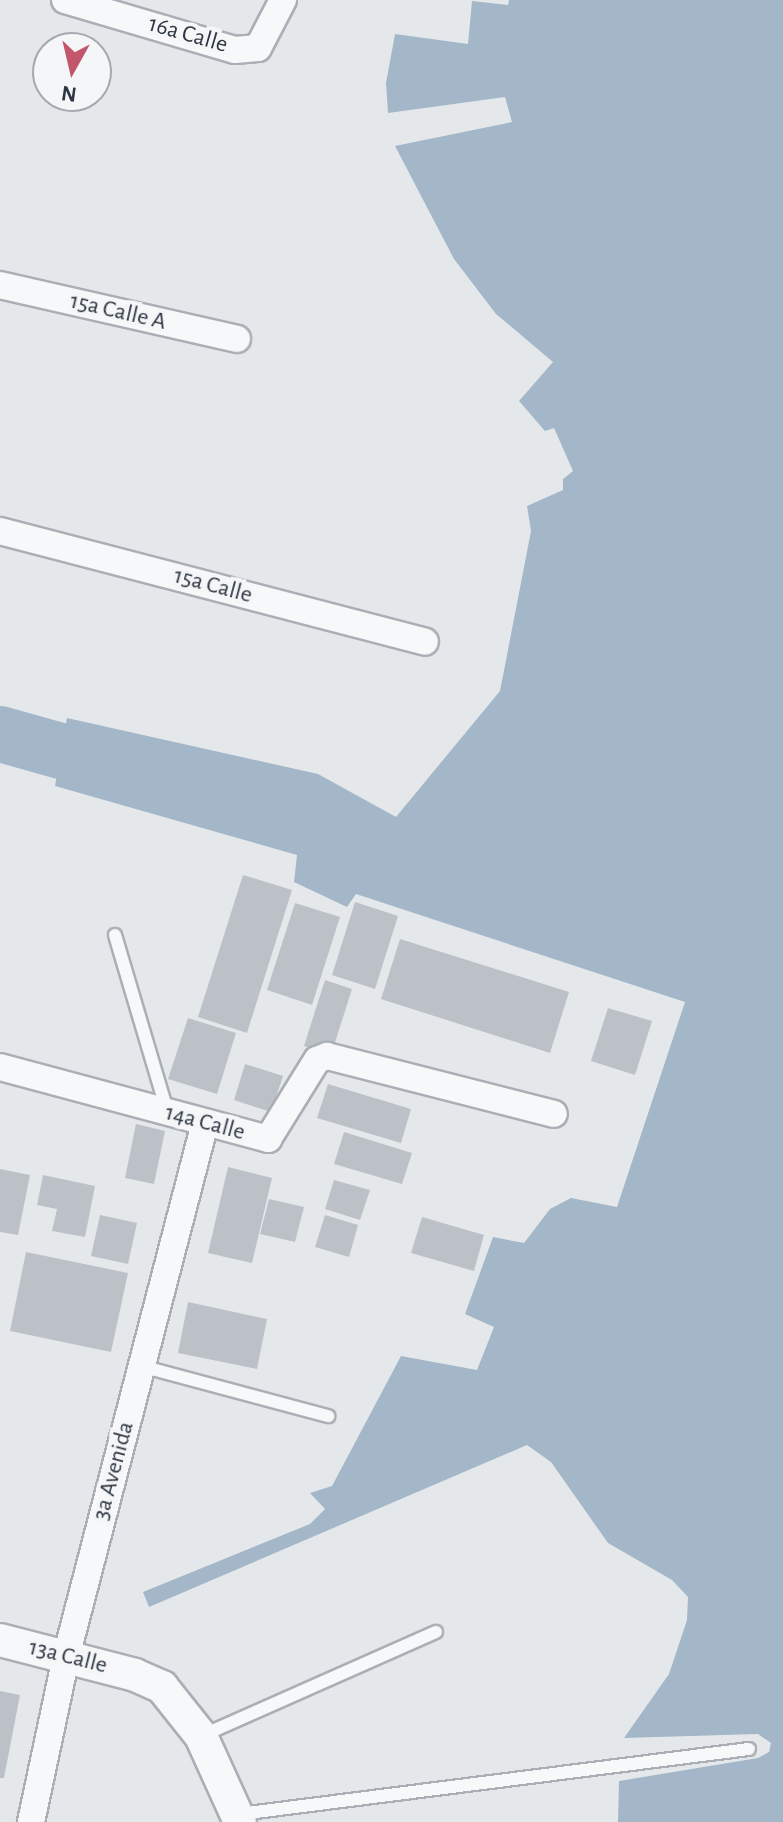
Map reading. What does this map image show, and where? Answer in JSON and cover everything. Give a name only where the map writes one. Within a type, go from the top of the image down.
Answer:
[{"type":"street","name":"16a Calle","points":[[65,0],[235,50],[258,48],[283,0]]},
{"type":"street","name":"15a Calle A","points":[[0,285],[237,339]]},
{"type":"street","name":"15a Calle","points":[[0,531],[425,642]]},
{"type":"street","name":"14a Calle","points":[[0,1067],[268,1139],[317,1060],[327,1056],[554,1114]]},
{"type":"street","name":"3a Avenida","points":[[31,1822],[66,1657],[205,1123]]},
{"type":"street","name":"13a Calle","points":[[0,1640],[135,1675],[162,1687],[201,1736],[238,1818]]},
{"type":"lane","points":[[115,935],[168,1113]]},
{"type":"lane","points":[[141,1366],[328,1416]]},
{"type":"lane","points":[[201,1736],[436,1632]]},
{"type":"lane","points":[[238,1818],[749,1749]]},
{"type":"water","points":[[509,0],[783,0],[783,1822],[618,1822],[619,1781],[758,1758],[769,1752],[771,1743],[758,1734],[624,1738],[669,1674],[687,1620],[688,1597],[672,1580],[608,1543],[551,1462],[527,1445],[149,1607],[143,1592],[310,1524],[325,1509],[310,1493],[332,1486],[401,1356],[477,1370],[494,1327],[465,1314],[493,1237],[524,1243],[550,1209],[571,1198],[617,1207],[685,1002],[356,894],[347,907],[294,882],[297,855],[55,786],[67,718],[318,774],[396,817],[500,691],[531,531],[527,506],[563,490],[563,479],[573,471],[554,428],[545,431],[519,401],[553,362],[496,314],[454,259],[395,146],[512,122],[505,97],[388,113],[386,83],[395,34],[468,44],[472,1],[508,5]]},
{"type":"building","points":[[243,875],[292,890],[247,1033],[198,1017]]},
{"type":"building","points":[[355,902],[398,916],[375,989],[332,975]]},
{"type":"building","points":[[295,903],[340,917],[312,1005],[267,990]]},
{"type":"building","points":[[400,939],[569,992],[550,1053],[381,999]]},
{"type":"building","points":[[325,980],[352,989],[331,1055],[304,1046]]},
{"type":"building","points":[[608,1008],[652,1021],[635,1075],[591,1061]]},
{"type":"building","points":[[188,1018],[236,1033],[217,1094],[168,1079]]},
{"type":"building","points":[[245,1064],[283,1076],[271,1112],[234,1100]]},
{"type":"building","points":[[328,1084],[411,1109],[401,1143],[317,1118]]},
{"type":"building","points":[[136,1124],[165,1131],[154,1184],[125,1178]]},
{"type":"building","points":[[344,1132],[412,1153],[402,1184],[334,1164]]},
{"type":"building","points":[[228,1167],[272,1178],[252,1263],[208,1253]]},
{"type":"building","points":[[0,1169],[30,1175],[18,1235],[0,1232]]},
{"type":"building","points":[[43,1175],[95,1186],[85,1237],[52,1231],[57,1209],[37,1205]]},
{"type":"building","points":[[334,1180],[370,1190],[360,1220],[325,1209]]},
{"type":"building","points":[[269,1199],[304,1207],[295,1242],[260,1234]]},
{"type":"building","points":[[100,1215],[137,1223],[128,1264],[91,1256]]},
{"type":"building","points":[[325,1215],[358,1225],[349,1257],[315,1247]]},
{"type":"building","points":[[422,1217],[484,1235],[474,1271],[411,1253]]},
{"type":"building","points":[[26,1252],[128,1273],[111,1352],[10,1331]]},
{"type":"building","points":[[188,1302],[267,1319],[257,1369],[178,1353]]},
{"type":"building","points":[[0,1691],[20,1695],[4,1778],[0,1778]]},
{"type":"waterway","points":[[0,734],[61,751]]}]
